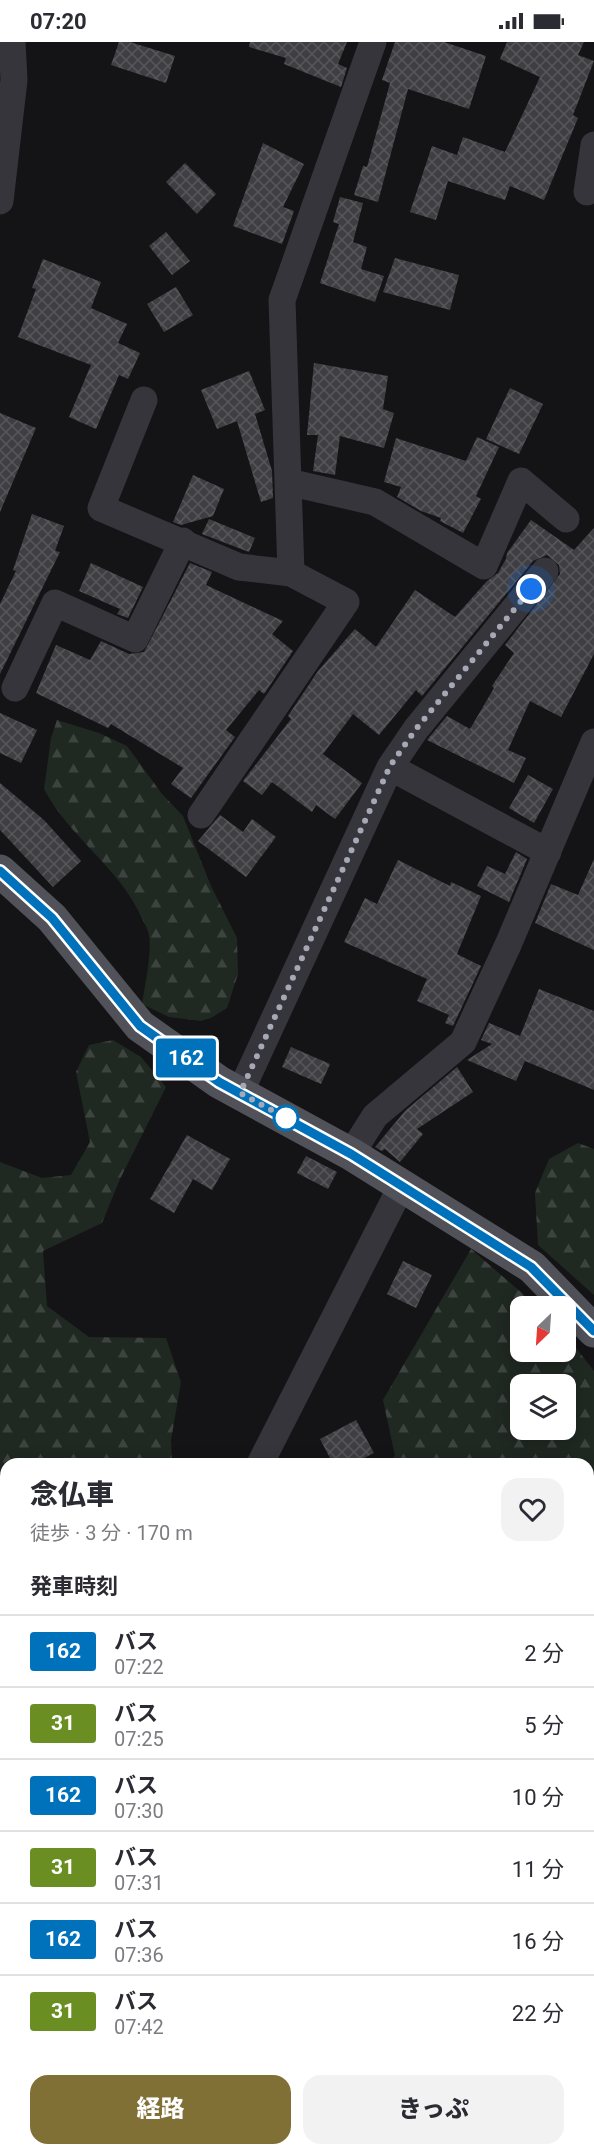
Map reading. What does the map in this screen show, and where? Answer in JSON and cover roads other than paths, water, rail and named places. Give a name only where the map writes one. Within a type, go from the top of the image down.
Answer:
[{"type":"main road","points":[[0,871],[52,918],[140,1026],[219,1082],[351,1154],[531,1267],[594,1331]]},
{"type":"street","points":[[0,201],[14,80],[12,42]]},
{"type":"street","points":[[291,573],[282,300],[373,42]]},
{"type":"street","points":[[587,192],[594,145]]},
{"type":"street","points":[[144,400],[101,508],[183,541],[239,567],[291,573],[346,602],[201,815]]},
{"type":"street","points":[[288,482],[375,502],[484,566],[521,481],[566,519]]},
{"type":"street","points":[[15,688],[55,603],[135,639],[183,541]]},
{"type":"street","points":[[240,1093],[390,766],[416,729],[545,571]]},
{"type":"street","points":[[351,1154],[375,1116],[463,1042],[548,852],[594,742]]},
{"type":"street","points":[[390,766],[548,852]]},
{"type":"street","points":[[263,1458],[402,1185]]}]
